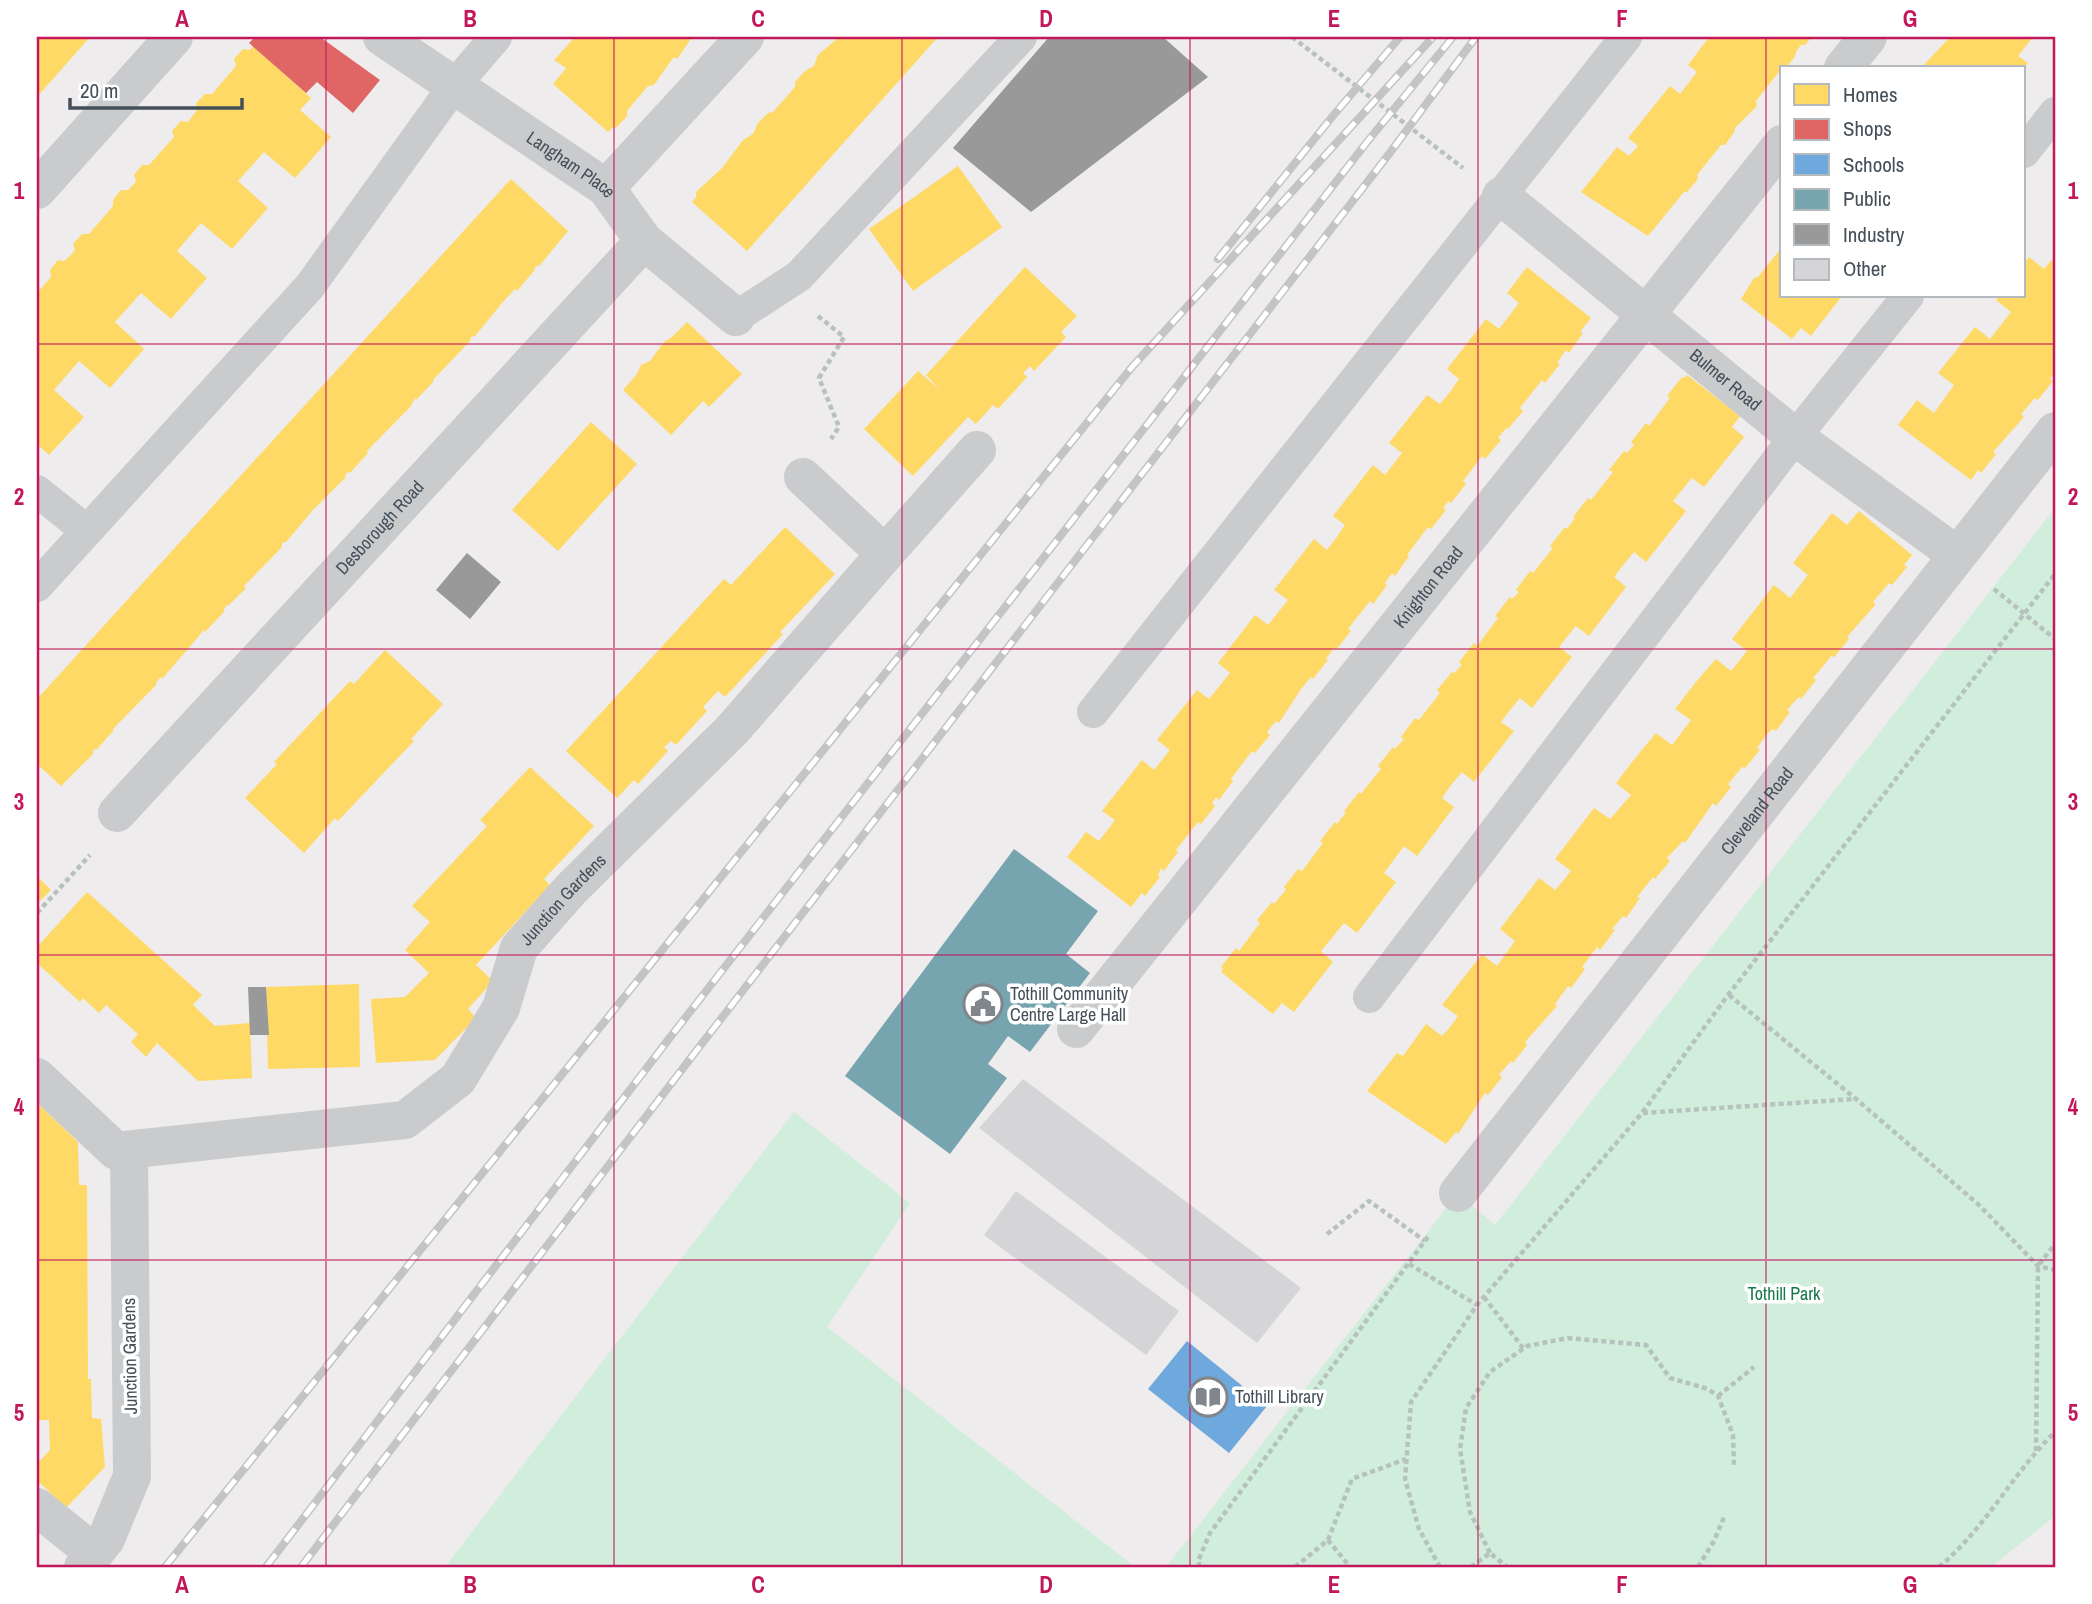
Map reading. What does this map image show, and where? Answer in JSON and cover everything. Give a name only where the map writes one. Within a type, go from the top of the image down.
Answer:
[{"type":"street","points":[[37,190],[174,37]]},
{"type":"street","name":"Langham Place","points":[[382,37],[606,188],[644,241],[736,317]]},
{"type":"street","points":[[606,188],[745,37]]},
{"type":"street","points":[[1845,66],[1868,37]]},
{"type":"street","name":"Knighton Road","points":[[1076,1029],[1780,147]]},
{"type":"street","name":"Bulmer Road","points":[[1501,197],[1795,437],[1957,555]]},
{"type":"street","name":"Desborough Road","points":[[117,813],[644,241]]},
{"type":"street","name":"Cleveland Road","points":[[1458,1193],[2055,431]]},
{"type":"street","name":"Junction Gardens","points":[[37,1507],[89,1560],[106,1539],[132,1476],[129,1150],[405,1120],[458,1079],[501,1008],[519,948],[571,889],[732,730],[976,450]]},
{"type":"street","points":[[803,477],[885,554]]},
{"type":"street","points":[[37,1077],[116,1152],[129,1150]]},
{"type":"lane","points":[[37,586],[310,286],[454,86],[496,37]]},
{"type":"lane","points":[[736,317],[799,276],[1021,37]]},
{"type":"lane","points":[[1093,712],[1626,37]]},
{"type":"lane","points":[[2025,151],[2055,113]]},
{"type":"lane","points":[[1369,997],[1795,437],[1906,298]]},
{"type":"lane","points":[[37,491],[87,531]]},
{"type":"path","points":[[1292,37],[1501,197]]},
{"type":"path","points":[[799,276],[810,309],[844,337],[819,379]]},
{"type":"path","points":[[1957,555],[2055,639]]},
{"type":"path","points":[[1440,1567],[1419,1529],[1405,1479],[1411,1402],[1477,1305],[1642,1113],[1728,995],[2055,574]]},
{"type":"path","points":[[37,913],[99,844],[117,813]]},
{"type":"path","points":[[1728,995],[1856,1099],[1979,1205],[2038,1266],[2055,1270]]},
{"type":"path","points":[[1642,1113],[1856,1099]]},
{"type":"path","points":[[1200,1567],[1198,1561],[1210,1533],[1409,1264],[1458,1193]]},
{"type":"path","points":[[1327,1234],[1369,1201],[1425,1241]]},
{"type":"path","points":[[2036,1451],[2038,1266],[2055,1244]]},
{"type":"path","points":[[1409,1264],[1477,1305]]},
{"type":"path","points":[[1484,1297],[1523,1348]]},
{"type":"path","points":[[1507,1567],[1490,1553],[1470,1512],[1460,1449],[1466,1408],[1490,1372],[1523,1348],[1568,1338],[1646,1345],[1670,1378],[1708,1389],[1718,1396],[1733,1435],[1734,1466]]},
{"type":"path","points":[[1718,1396],[1754,1367]]},
{"type":"path","points":[[1939,1567],[1961,1549],[2036,1451],[2055,1433]]},
{"type":"path","points":[[1295,1567],[1328,1541],[1352,1479],[1406,1459]]},
{"type":"path","points":[[1698,1567],[1714,1541],[1725,1515]]},
{"type":"path","points":[[1328,1541],[1350,1567]]},
{"type":"path","points":[[1471,1567],[1490,1553]]},
{"type":"green space","name":"Tothill Park","points":[[2055,508],[2055,1516],[1991,1567],[1166,1567],[1458,1193],[1495,1225]]},
{"type":"green space","points":[[794,1112],[910,1203],[827,1327],[1135,1567],[445,1567]]},
{"type":"building: Homes","points":[[37,37],[90,37],[37,97]]},
{"type":"building: Homes","points":[[575,37],[692,37],[678,58],[673,58],[654,85],[648,86],[627,111],[627,116],[608,132],[553,84],[566,68],[554,60]]},
{"type":"building: Homes","points":[[839,37],[938,37],[747,251],[692,202],[696,192],[722,168],[743,140],[753,134],[758,123],[768,113],[773,112],[805,71],[814,66],[818,55]]},
{"type":"building: Homes","points":[[1709,37],[1812,37],[1805,45],[1801,45],[1788,66],[1780,66],[1780,71],[1756,101],[1757,106],[1735,128],[1725,145],[1721,145],[1697,175],[1698,179],[1648,236],[1581,192],[1617,147],[1629,156],[1638,146],[1628,138],[1670,86],[1680,94],[1697,72],[1688,65]]},
{"type":"building: Homes","points":[[1950,37],[2033,37],[2018,56],[2028,63],[2025,67],[1923,66]]},
{"type":"building: Homes","points":[[253,46],[311,98],[300,110],[331,137],[295,178],[264,152],[238,181],[268,208],[232,249],[201,223],[177,251],[207,278],[171,319],[141,293],[115,322],[144,349],[110,388],[79,361],[54,390],[84,417],[49,455],[37,444],[37,293],[51,277],[50,270],[58,260],[64,261],[71,255],[75,250],[73,244],[82,234],[89,234],[113,206],[113,200],[121,190],[128,190],[136,182],[134,175],[142,165],[149,165],[174,137],[172,131],[181,121],[188,122],[197,110],[196,103],[205,94],[212,94],[236,66],[234,59],[243,49],[250,50]]},
{"type":"building: Homes","points":[[958,166],[1002,227],[913,291],[869,229]]},
{"type":"building: Homes","points":[[511,179],[568,231],[517,291],[515,289],[351,472],[346,473],[345,478],[286,542],[282,543],[282,547],[244,586],[246,588],[226,605],[223,613],[205,632],[204,630],[162,679],[161,677],[157,681],[61,786],[37,764],[37,699]]},
{"type":"building: Homes","points":[[1780,250],[1780,298],[1840,298],[1811,336],[1801,328],[1792,339],[1741,299],[1754,278],[1758,277]]},
{"type":"building: Homes","points":[[2055,256],[2055,372],[2050,379],[2053,381],[2038,400],[2035,398],[2021,414],[2024,417],[1993,452],[1996,454],[1981,473],[1978,470],[1971,480],[1898,425],[1917,400],[1934,413],[1954,385],[1938,373],[1975,327],[1990,339],[2011,312],[1996,300],[1998,298],[2025,298],[2025,263],[2029,257],[2044,269]]},
{"type":"building: Homes","points":[[1025,267],[1077,316],[1061,332],[1066,337],[1034,371],[1030,366],[1023,373],[1027,377],[998,409],[993,405],[976,424],[968,417],[913,476],[864,429],[918,371],[940,390],[926,375]]},
{"type":"building: Homes","points":[[1527,267],[1591,318],[1580,332],[1583,333],[1569,353],[1566,350],[1557,363],[1560,364],[1545,383],[1542,380],[1520,408],[1523,411],[1498,438],[1501,440],[1485,459],[1482,456],[1463,481],[1466,484],[1451,503],[1449,501],[1443,508],[1446,510],[1431,529],[1428,527],[1395,576],[1392,573],[1373,604],[1370,601],[1348,629],[1351,631],[1336,650],[1334,648],[1313,679],[1311,677],[1301,689],[1279,723],[1276,721],[1267,732],[1270,735],[1255,753],[1252,751],[1219,800],[1216,797],[1212,803],[1215,806],[1201,824],[1198,822],[1176,850],[1178,852],[1164,871],[1161,868],[1158,875],[1160,877],[1145,896],[1142,893],[1131,907],[1067,857],[1086,832],[1099,841],[1115,820],[1102,811],[1142,760],[1154,770],[1170,750],[1157,740],[1197,690],[1209,699],[1230,673],[1218,663],[1255,615],[1268,625],[1288,600],[1274,590],[1314,539],[1327,550],[1345,525],[1333,516],[1373,465],[1385,475],[1402,453],[1389,443],[1427,395],[1440,404],[1450,392],[1459,379],[1447,369],[1486,319],[1499,329],[1519,303],[1507,293]]},
{"type":"building: Homes","points":[[687,322],[742,374],[709,407],[703,401],[671,435],[623,390],[641,365],[650,361],[664,342]]},
{"type":"building: Homes","points":[[1687,375],[1740,416],[1732,427],[1744,437],[1704,487],[1692,478],[1673,501],[1686,511],[1646,562],[1634,552],[1624,564],[1614,577],[1626,587],[1589,636],[1576,626],[1559,647],[1572,657],[1532,708],[1520,698],[1510,710],[1501,722],[1514,731],[1474,782],[1462,772],[1451,785],[1442,798],[1454,807],[1417,856],[1404,846],[1384,873],[1396,882],[1357,933],[1344,923],[1321,951],[1333,962],[1294,1012],[1282,1003],[1273,1014],[1221,972],[1221,967],[1236,948],[1239,951],[1260,923],[1257,920],[1286,890],[1284,887],[1298,869],[1302,871],[1323,843],[1320,841],[1381,769],[1378,766],[1393,747],[1395,749],[1404,739],[1401,737],[1415,718],[1419,720],[1440,693],[1437,690],[1452,672],[1462,665],[1459,662],[1474,643],[1477,646],[1498,618],[1495,616],[1510,597],[1512,599],[1519,592],[1516,590],[1530,571],[1533,573],[1553,548],[1550,546],[1565,527],[1567,529],[1588,498],[1591,500],[1613,472],[1609,470],[1624,451],[1627,453],[1634,445],[1631,442],[1646,423],[1649,426],[1670,398],[1667,396],[1682,377]]},
{"type":"building: Homes","points":[[591,422],[637,464],[558,551],[512,510]]},
{"type":"building: Homes","points":[[1859,511],[1912,555],[1904,565],[1907,567],[1873,602],[1876,604],[1847,637],[1849,639],[1813,678],[1816,680],[1801,699],[1799,697],[1787,710],[1790,712],[1776,731],[1772,729],[1764,738],[1757,748],[1760,750],[1728,784],[1731,787],[1716,806],[1713,803],[1685,843],[1683,841],[1667,858],[1670,861],[1637,897],[1640,898],[1626,918],[1623,916],[1612,929],[1615,930],[1600,950],[1597,947],[1571,988],[1568,986],[1555,1004],[1557,1006],[1525,1042],[1527,1045],[1513,1063],[1511,1061],[1499,1074],[1502,1077],[1488,1095],[1485,1093],[1458,1134],[1456,1132],[1446,1144],[1367,1091],[1397,1053],[1403,1056],[1426,1024],[1442,1036],[1451,1026],[1458,1016],[1442,1005],[1482,954],[1497,966],[1515,941],[1500,929],[1539,878],[1555,890],[1571,871],[1555,859],[1594,808],[1610,819],[1631,795],[1616,783],[1636,757],[1656,733],[1672,745],[1691,720],[1675,709],[1695,683],[1716,659],[1731,671],[1747,651],[1732,639],[1774,585],[1790,598],[1808,575],[1793,563],[1832,513],[1847,525]]},
{"type":"building: Homes","points":[[785,527],[835,574],[780,632],[783,634],[725,697],[718,691],[703,707],[707,711],[676,745],[671,741],[664,747],[668,751],[638,784],[634,780],[617,798],[566,751],[724,579],[731,585]]},
{"type":"building: Homes","points":[[385,650],[443,704],[411,739],[414,741],[338,821],[335,818],[304,853],[245,798],[277,764],[274,762],[350,681],[354,684]]},
{"type":"building: Homes","points":[[530,767],[594,826],[544,879],[550,885],[476,965],[493,981],[468,1009],[476,1018],[435,1060],[376,1063],[371,999],[405,997],[429,973],[405,950],[430,922],[412,906],[487,826],[480,820]]},
{"type":"building: Homes","points":[[37,876],[51,890],[37,904]]},
{"type":"building: Homes","points":[[87,892],[202,995],[193,1005],[215,1026],[250,1023],[252,1078],[198,1081],[157,1043],[146,1057],[131,1042],[138,1034],[106,1005],[99,1013],[83,998],[80,1002],[37,963],[37,947]]},
{"type":"building: Homes","points":[[359,984],[360,1067],[268,1069],[266,987]]},
{"type":"building: Homes","points":[[37,1103],[78,1142],[79,1185],[87,1185],[88,1379],[91,1379],[92,1418],[101,1419],[105,1467],[66,1508],[37,1480],[37,1464],[50,1450],[49,1420],[37,1420]]},
{"type":"building: Shops","points":[[255,37],[320,37],[380,80],[353,113],[317,82],[306,93],[249,43]]},
{"type":"building: Schools","name":"Tothill Library","points":[[1187,1341],[1267,1406],[1229,1453],[1148,1389]]},
{"type":"building: Public","name":"Tothill Community Centre Large Hall","points":[[1014,849],[1098,911],[1066,954],[1090,973],[1030,1052],[1008,1036],[988,1064],[1007,1078],[950,1154],[845,1076]]},
{"type":"building: Industry","points":[[1049,37],[1163,37],[1208,77],[1031,212],[953,148]]},
{"type":"building: Industry","points":[[467,553],[501,582],[470,619],[436,590]]},
{"type":"building: Industry","points":[[248,987],[266,987],[269,1035],[250,1035]]},
{"type":"building: Other","points":[[1023,1079],[1301,1288],[1257,1343],[979,1128]]},
{"type":"building: Other","points":[[1016,1191],[1179,1311],[1146,1355],[984,1235]]},
{"type":"railway","points":[[1218,259],[1400,37]]},
{"type":"railway","points":[[165,1567],[1132,367],[1433,37]]},
{"type":"railway","points":[[266,1567],[668,1040],[1367,142],[1453,37]]},
{"type":"railway","points":[[301,1567],[1389,154],[1476,37]]},
{"type":"place","name":"Tothill Community Centre Large Hall","points":[[983,1004]]},
{"type":"place","name":"Tothill Library","points":[[1208,1397]]}]
